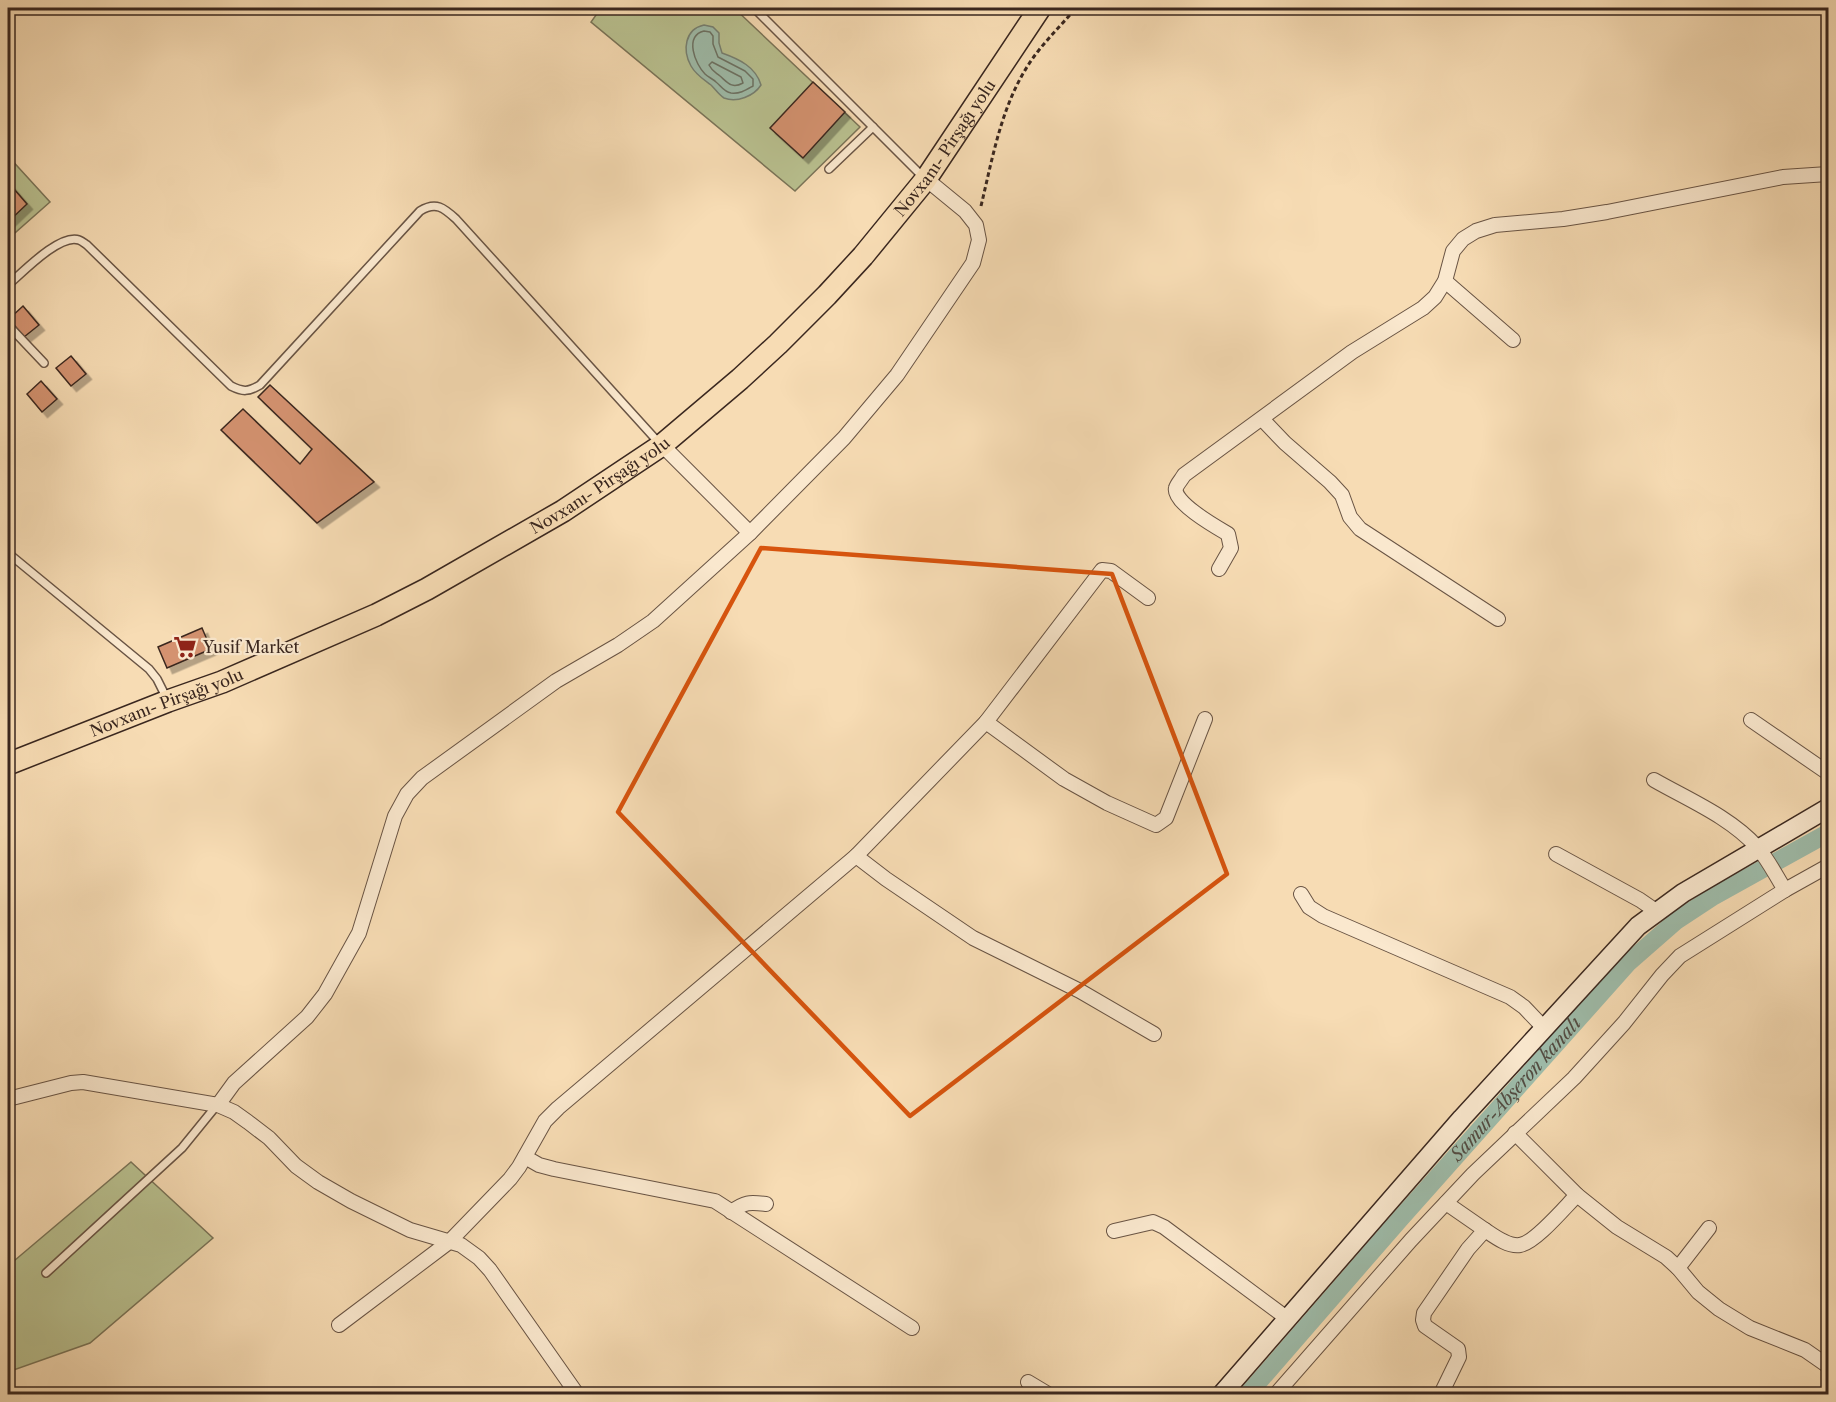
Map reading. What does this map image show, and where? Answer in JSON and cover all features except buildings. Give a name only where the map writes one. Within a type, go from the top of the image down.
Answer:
[{"type":"main road","name":"Novxanı- Pirşağı yolu","points":[[8,764],[222,682],[376,615],[427,589],[563,511],[662,445],[740,379],[827,296],[863,256],[926,179],[1040,8]]},
{"type":"street","points":[[1219,569],[1231,548],[1227,534],[1185,505],[1177,496],[1176,488],[1184,475],[1352,351],[1424,308],[1435,297],[1445,281],[1453,251],[1463,239],[1476,231],[1495,225],[1563,219],[1783,177],[1828,174]]},
{"type":"street","points":[[218,1105],[234,1083],[307,1017],[331,984],[359,933],[395,816],[407,794],[422,778],[556,681],[618,645],[653,621],[750,533],[844,438],[897,375],[973,263],[979,240],[976,225],[965,210],[926,179]]},
{"type":"street","points":[[1445,281],[1513,340]]},
{"type":"street","points":[[1262,419],[1284,443],[1342,495],[1350,517],[1360,528],[1498,619]]},
{"type":"street","points":[[662,445],[750,533]]},
{"type":"street","points":[[339,1325],[449,1242],[510,1179],[545,1121],[558,1108],[856,856],[986,722],[1101,570],[1111,571],[1148,598]]},
{"type":"street","points":[[986,722],[1064,779],[1156,825],[1167,818],[1205,719]]},
{"type":"street","points":[[1751,720],[1828,773]]},
{"type":"street","points":[[1654,780],[1740,831],[1758,848],[1785,890]]},
{"type":"street","points":[[1222,1395],[1462,1118],[1623,940],[1656,911],[1828,808]]},
{"type":"street","points":[[1556,854],[1656,911]]},
{"type":"street","points":[[856,856],[974,938],[1080,991],[1154,1034]]},
{"type":"street","points":[[1276,1395],[1411,1240],[1515,1133],[1574,1078],[1680,956],[1785,890],[1828,867]]},
{"type":"street","points":[[1301,894],[1309,907],[1323,916],[1510,997],[1524,1007],[1544,1028]]},
{"type":"street","points":[[8,1099],[70,1083],[83,1082],[218,1105],[234,1112],[269,1138],[297,1166],[318,1182],[410,1230],[469,1250],[479,1258],[490,1270],[578,1395]]},
{"type":"street","points":[[1515,1133],[1577,1196],[1617,1227],[1666,1257],[1698,1292],[1719,1309],[1750,1328],[1805,1350],[1828,1366]]},
{"type":"street","points":[[525,1156],[539,1165],[554,1169],[715,1202],[912,1329]]},
{"type":"street","points":[[1446,1203],[1485,1230],[1509,1243],[1520,1245],[1537,1236],[1577,1196]]},
{"type":"street","points":[[731,1212],[749,1202],[766,1203]]},
{"type":"street","points":[[1114,1230],[1153,1222],[1164,1227],[1288,1319]]},
{"type":"street","points":[[1678,1268],[1709,1228]]},
{"type":"street","points":[[1441,1395],[1459,1357],[1458,1349],[1425,1326],[1424,1313],[1468,1249],[1485,1230]]},
{"type":"street","points":[[1028,1382],[1048,1395]]},
{"type":"lane","points":[[754,8],[926,179]]},
{"type":"lane","points":[[829,169],[873,127]]},
{"type":"lane","points":[[8,285],[57,244],[67,239],[78,239],[87,245],[231,386],[242,391],[250,391],[260,385],[420,211],[429,205],[438,206],[456,219],[662,445]]},
{"type":"lane","points":[[8,325],[44,363]]},
{"type":"lane","points":[[8,553],[149,669],[168,701]]},
{"type":"lane","points":[[46,1273],[182,1148],[218,1105]]},
{"type":"path","points":[[976,225],[1000,125],[1018,82],[1038,50],[1076,8]]},
{"type":"highlighted area","points":[[761,548],[1112,574],[1227,874],[910,1116],[618,812]]},
{"type":"green space","points":[[601,8],[734,8],[860,127],[795,191],[591,22]]},
{"type":"green space","points":[[8,156],[50,202],[8,239]]},
{"type":"green space","points":[[131,1162],[213,1238],[90,1343],[8,1372],[8,1266]]},
{"type":"water","points":[[704,25],[713,27],[719,33],[722,53],[740,61],[759,79],[761,85],[745,98],[734,100],[724,98],[693,69],[688,60],[687,41],[693,31]]},
{"type":"waterway","name":"Samur-Abşeron kanalı","points":[[1248,1394],[1628,963],[1676,921],[1714,896],[1828,833]]},
{"type":"place","name":"Yusif Market","points":[[185,647]]}]
